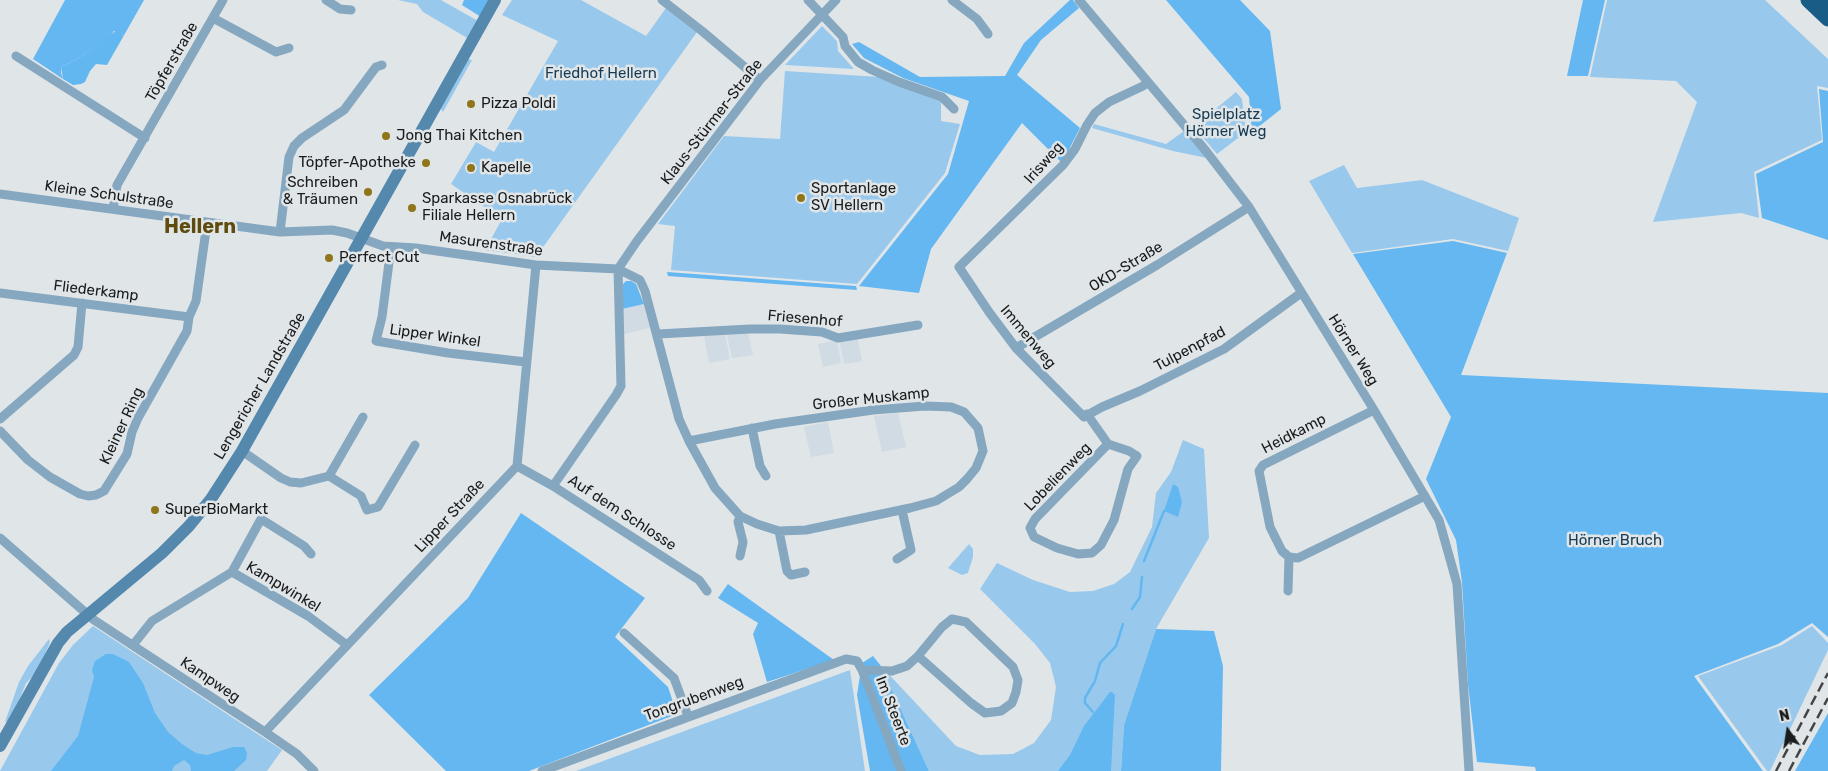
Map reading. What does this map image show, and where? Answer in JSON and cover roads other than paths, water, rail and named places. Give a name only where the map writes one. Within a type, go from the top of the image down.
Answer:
[{"type":"highway","points":[[1808,0],[1828,19]]},
{"type":"main road","name":"Lengericher Landstraße","points":[[0,746],[4,731],[58,642],[87,615],[154,560],[189,526],[211,499],[242,452],[495,0]]},
{"type":"street","name":"Töpferstraße","points":[[113,209],[117,185],[223,0]]},
{"type":"street","points":[[326,0],[340,8],[351,10]]},
{"type":"street","points":[[662,0],[702,30],[760,80]]},
{"type":"street","points":[[808,0],[843,37],[845,46],[858,62],[899,82],[942,97],[954,109]]},
{"type":"street","name":"Klaus-Stürmer-Straße","points":[[618,269],[637,241],[760,80],[836,0]]},
{"type":"street","points":[[952,0],[977,19],[988,34]]},
{"type":"street","name":"Hörner Weg","points":[[1079,0],[1206,151],[1249,207],[1374,410],[1439,520],[1457,584],[1469,771]]},
{"type":"street","points":[[214,18],[276,52],[288,48]]},
{"type":"street","points":[[16,56],[145,138]]},
{"type":"street","points":[[280,232],[290,157],[294,146],[302,138],[344,110],[376,67],[382,64]]},
{"type":"street","name":"Irisweg","points":[[959,267],[1063,165],[1075,149],[1086,125],[1095,113],[1109,102],[1148,82]]},
{"type":"street","name":"Kleine Schulstraße","points":[[0,194],[280,232],[332,230],[347,232],[362,239]]},
{"type":"street","name":"OKD-Straße","points":[[1016,348],[1249,207]]},
{"type":"street","name":"Kleiner Ring","points":[[0,431],[28,460],[80,494],[96,495],[104,491],[126,454],[138,418],[187,331],[189,317],[196,301],[208,223]]},
{"type":"street","name":"Masurenstraße","points":[[362,239],[376,245],[416,248],[536,265],[618,269]]},
{"type":"street","name":"Lipper Winkel","points":[[391,247],[382,317],[376,341],[448,353],[526,362]]},
{"type":"street","points":[[517,466],[536,265]]},
{"type":"street","name":"Immenweg","points":[[959,267],[1016,348],[1086,416]]},
{"type":"street","points":[[553,486],[621,386],[618,269]]},
{"type":"street","name":"Großer Muskamp","points":[[618,269],[640,280],[658,334],[679,418],[689,442],[715,488],[740,516],[779,531],[806,530],[936,501],[959,487],[976,468],[983,451],[978,428],[964,412],[951,407],[925,406],[873,410],[752,428],[689,442]]},
{"type":"street","name":"Fliederkamp","points":[[0,293],[189,317]]},
{"type":"street","name":"Tulpenpfad","points":[[1086,416],[1224,349],[1302,293]]},
{"type":"street","points":[[0,419],[74,354],[78,347],[82,303]]},
{"type":"street","name":"Friesenhof","points":[[658,334],[758,329],[822,332],[838,338],[918,325]]},
{"type":"street","name":"Heidkamp","points":[[1289,557],[1282,551],[1270,527],[1259,471],[1263,465],[1374,410]]},
{"type":"street","name":"Lobelienweg","points":[[1086,416],[1108,444],[1129,451],[1137,456],[1128,470],[1114,520],[1101,546],[1092,553],[1078,554],[1057,548],[1034,537],[1030,528],[1035,519],[1108,444]]},
{"type":"street","points":[[329,476],[363,417]]},
{"type":"street","points":[[752,428],[760,466],[766,476]]},
{"type":"street","points":[[242,452],[290,482],[301,482],[329,476],[361,496],[367,510],[378,507],[415,445]]},
{"type":"street","name":"Auf dem Schlosse","points":[[517,466],[553,486],[699,580],[707,591]]},
{"type":"street","name":"Lipper Straße","points":[[265,732],[517,466]]},
{"type":"street","points":[[1288,591],[1289,557],[1298,558],[1425,496]]},
{"type":"street","points":[[897,559],[910,550],[902,510]]},
{"type":"street","points":[[740,516],[738,522],[743,542],[740,556]]},
{"type":"street","points":[[232,572],[261,519],[304,546],[310,554]]},
{"type":"street","points":[[779,531],[787,571],[791,575],[804,572]]},
{"type":"street","name":"Kampweg","points":[[0,538],[87,615],[265,732],[297,754],[314,771]]},
{"type":"street","name":"Kampwinkel","points":[[133,645],[152,621],[232,572],[308,616],[347,646]]},
{"type":"street","points":[[862,670],[892,671],[907,666],[918,656],[942,627],[952,619],[966,622],[1013,667],[1018,680],[1012,702],[1001,711],[985,713],[918,656]]},
{"type":"street","points":[[624,633],[674,678],[688,716]]},
{"type":"street","name":"Tongrubenweg","points":[[542,771],[846,658],[857,661]]},
{"type":"street","name":"Im Steerte","points":[[857,661],[901,771]]},
{"type":"waterway","points":[[1144,561],[1164,511]]},
{"type":"waterway","points":[[1132,609],[1140,597],[1142,577]]},
{"type":"waterway","points":[[1093,712],[1085,703],[1085,698],[1095,681],[1100,663],[1116,646],[1123,624]]},
{"type":"railway","points":[[1776,771],[1828,673]]},
{"type":"railway","points":[[1789,771],[1828,698]]},
{"type":"place","name":"Pizza Poldi","points":[[471,104]]},
{"type":"place","name":"Jong Thai Kitchen","points":[[386,136]]},
{"type":"place","name":"Töpfer-Apotheke","points":[[426,163]]},
{"type":"place","name":"Kapelle","points":[[471,168]]},
{"type":"place","name":"Schreiben & Träumen","points":[[368,192]]},
{"type":"place","name":"Sportanlage SV Hellern","points":[[801,198]]},
{"type":"place","name":"Sparkasse Osnabrück Filiale Hellern","points":[[412,208]]},
{"type":"place","name":"Perfect Cut","points":[[329,258]]},
{"type":"place","name":"SuperBioMarkt","points":[[155,510]]},
{"type":"district","name":"Hellern","points":[[200,227]]},
{"type":"park label","name":"Friedhof Hellern","points":[[601,74]]},
{"type":"park label","name":"Spielplatz Hörner Weg","points":[[1226,124]]},
{"type":"park label","name":"Hörner Bruch","points":[[1615,541]]}]
